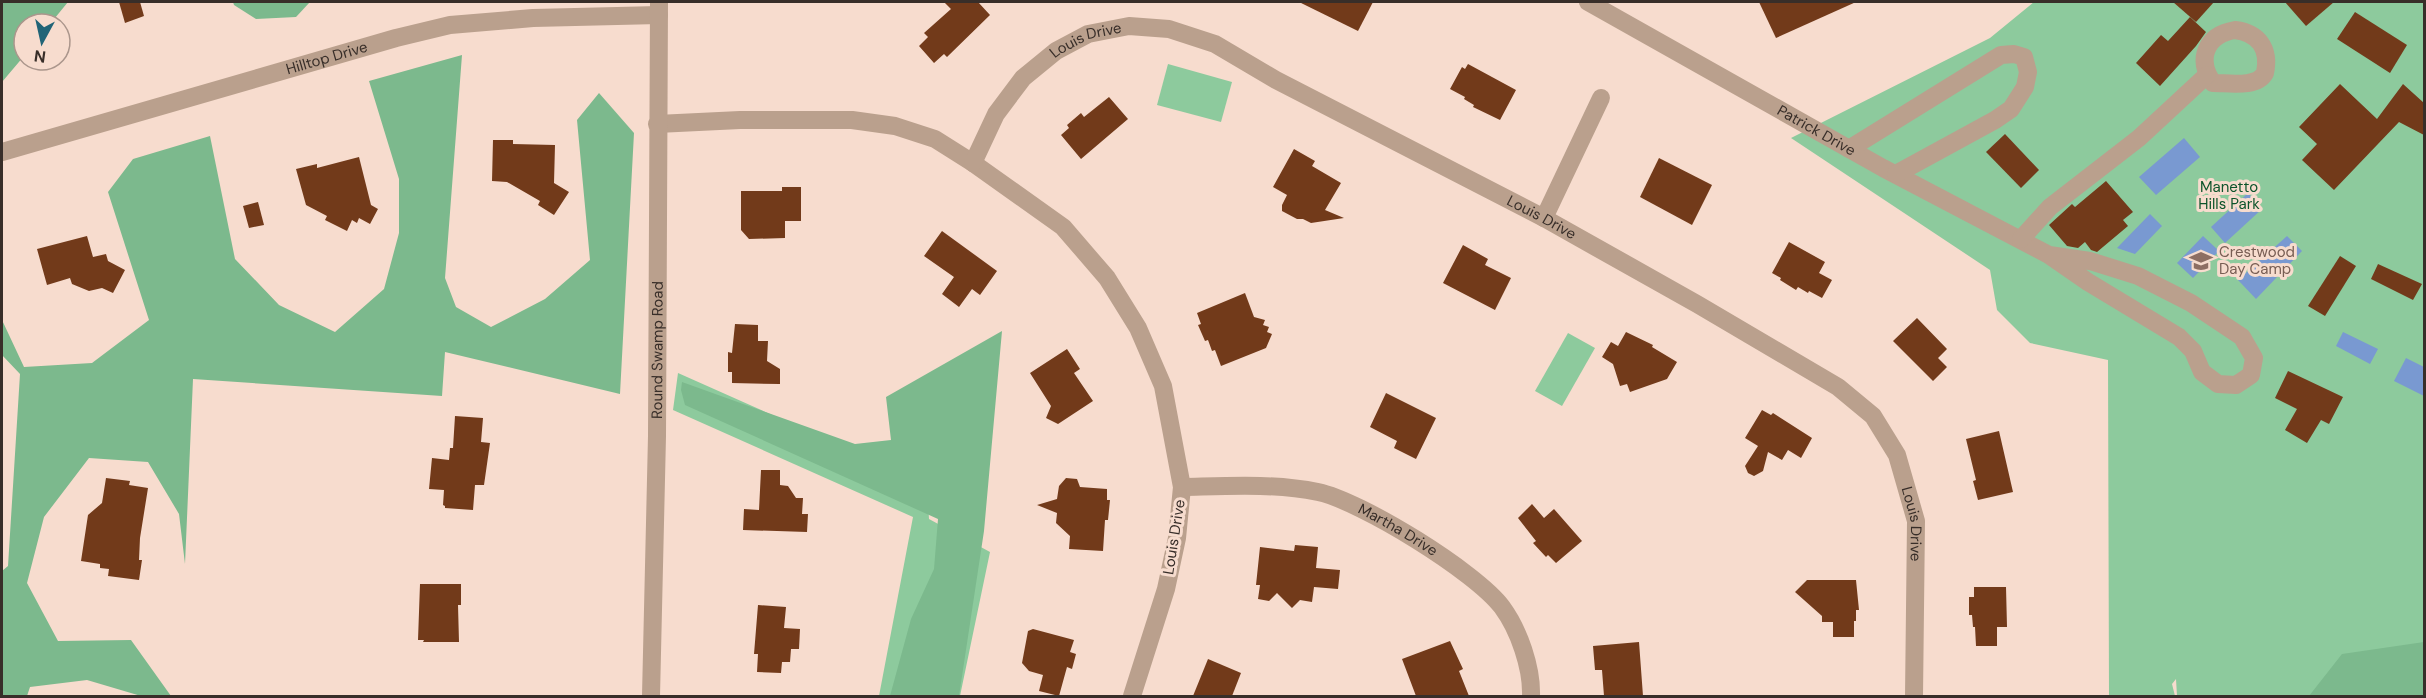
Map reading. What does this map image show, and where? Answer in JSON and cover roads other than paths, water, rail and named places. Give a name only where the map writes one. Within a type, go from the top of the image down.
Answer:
[{"type":"street","name":"Patrick Drive","points":[[1588,2],[1849,149],[2049,255]]},
{"type":"street","name":"Round Swamp Road","points":[[651,696],[657,436],[658,8]]},
{"type":"street","name":"Hilltop Drive","points":[[2,152],[396,38],[450,26],[658,8]]},
{"type":"street","name":"Louis Drive","points":[[973,162],[996,114],[1023,78],[1056,51],[1088,34],[1129,26],[1169,29],[1215,44],[1276,80],[1544,218],[1801,364],[1838,387],[1873,416],[1897,455],[1916,521],[1914,696]]},
{"type":"street","points":[[1849,149],[2001,54],[2024,57],[2028,72],[2025,87],[2011,109],[1896,174]]},
{"type":"street","points":[[2020,239],[2050,207],[2139,138],[2207,75]]},
{"type":"street","points":[[1544,218],[1601,98]]},
{"type":"street","name":"Louis Drive","points":[[657,124],[740,120],[852,120],[895,126],[935,139],[973,162],[1063,227],[1107,278],[1138,328],[1163,386],[1182,488],[1177,538],[1166,589],[1132,696]]},
{"type":"street","points":[[2049,255],[2090,261],[2138,276],[2191,303],[2242,336],[2254,357],[2251,375],[2236,385],[2218,384],[2202,372],[2193,351],[2179,337],[2088,282],[2049,255]]},
{"type":"street","name":"Martha Drive","points":[[1182,488],[1276,485],[1321,493],[1361,508],[1459,567],[1501,606],[1522,643],[1531,696]]},
{"type":"water","points":[[2184,138],[2200,157],[2156,195],[2139,177]]},
{"type":"water","points":[[2248,193],[2262,209],[2225,243],[2211,227]]},
{"type":"water","points":[[2150,214],[2162,226],[2135,254],[2117,248]]},
{"type":"water","points":[[2203,236],[2219,251],[2193,278],[2177,263]]},
{"type":"water","points":[[2287,236],[2302,251],[2256,299],[2238,280]]},
{"type":"water","points":[[2343,332],[2378,349],[2370,364],[2336,346]]},
{"type":"water","points":[[2406,358],[2424,367],[2424,396],[2394,381]]},
{"type":"place","name":"Crestwood Day Camp","points":[[2201,261]]},
{"type":"park label","name":"Manetto Hills Park","points":[[2229,196]]}]
